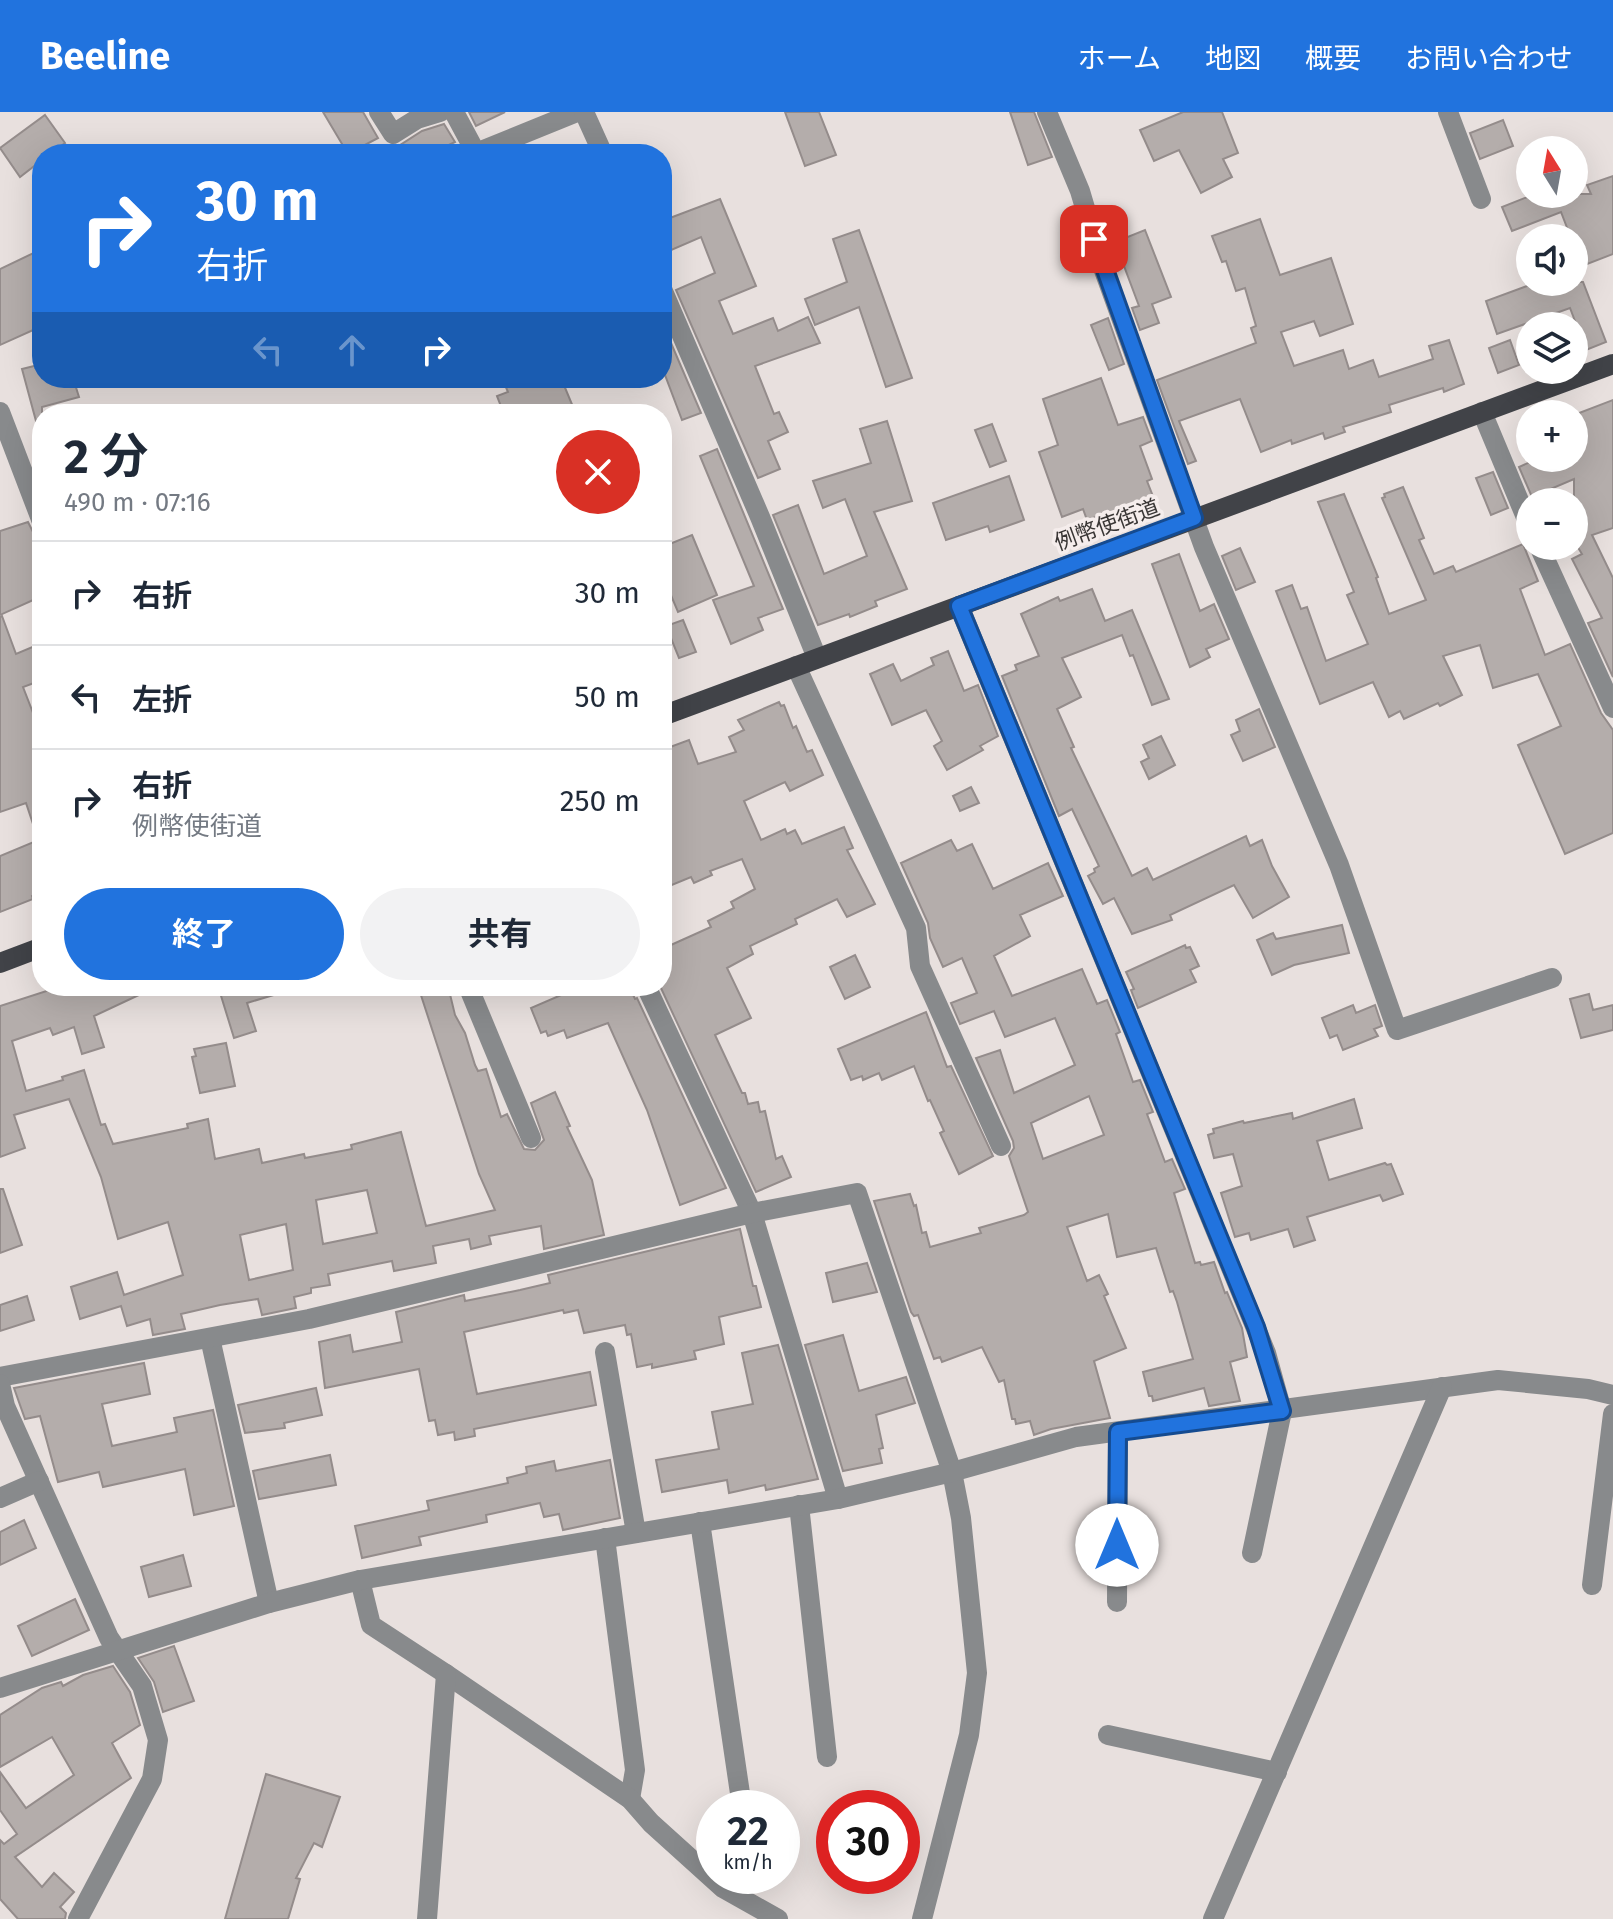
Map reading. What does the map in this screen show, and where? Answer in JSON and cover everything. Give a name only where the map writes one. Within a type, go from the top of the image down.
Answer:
[{"type":"main road","name":"例幣使街道","points":[[672,712],[1613,364]]},
{"type":"main road","points":[[0,963],[32,951]]},
{"type":"street","points":[[379,112],[393,134],[417,119],[440,112]]},
{"type":"street","points":[[454,112],[471,144]]},
{"type":"street","points":[[498,144],[577,112]]},
{"type":"street","points":[[584,112],[598,144]]},
{"type":"street","points":[[1047,112],[1080,191],[1101,262],[1194,518],[1339,865],[1397,1030],[1552,978]]},
{"type":"street","points":[[1448,112],[1481,199]]},
{"type":"street","points":[[672,312],[817,658]]},
{"type":"street","points":[[0,412],[32,496]]},
{"type":"street","points":[[1482,412],[1516,493]]},
{"type":"street","points":[[1545,560],[1613,708]]},
{"type":"street","points":[[959,606],[1266,1353],[1282,1411],[1252,1553]]},
{"type":"street","points":[[796,666],[916,928],[920,966],[1001,1146]]},
{"type":"street","points":[[472,996],[531,1138]]},
{"type":"street","points":[[651,996],[752,1213],[838,1499]]},
{"type":"street","points":[[0,1377],[309,1319],[752,1213],[857,1193],[952,1472],[961,1518],[977,1673],[969,1735],[922,1919]]},
{"type":"street","points":[[210,1338],[269,1603]]},
{"type":"street","points":[[605,1352],[636,1533]]},
{"type":"street","points":[[0,1688],[269,1603],[360,1580],[838,1499],[952,1472],[1076,1437],[1498,1380],[1588,1389],[1613,1395]]},
{"type":"street","points":[[0,1384],[5,1406],[109,1638],[142,1686],[158,1740],[152,1779],[78,1919]]},
{"type":"street","points":[[1213,1919],[1442,1387]]},
{"type":"street","points":[[1592,1585],[1613,1414]]},
{"type":"street","points":[[1117,1602],[1118,1432]]},
{"type":"street","points":[[0,1498],[39,1481]]},
{"type":"street","points":[[799,1505],[827,1757]]},
{"type":"street","points":[[700,1522],[739,1790]]},
{"type":"street","points":[[605,1538],[635,1770],[630,1799]]},
{"type":"street","points":[[360,1580],[371,1625],[630,1799],[651,1823],[723,1888],[778,1919]]},
{"type":"street","points":[[427,1919],[446,1674]]},
{"type":"street","points":[[1108,1735],[1277,1772]]},
{"type":"building","points":[[323,112],[363,112],[378,138],[367,144],[342,144]]},
{"type":"building","points":[[469,112],[505,112],[476,126]]},
{"type":"building","points":[[785,112],[819,112],[836,155],[805,166]]},
{"type":"building","points":[[1010,112],[1034,112],[1052,157],[1028,165]]},
{"type":"building","points":[[1183,112],[1222,112],[1238,153],[1223,159],[1232,177],[1201,193],[1179,150],[1154,161],[1140,130]]},
{"type":"building","points":[[45,115],[65,143],[32,144],[32,168],[20,177],[0,148]]},
{"type":"building","points":[[1503,120],[1513,146],[1480,159],[1470,133]]},
{"type":"building","points":[[444,124],[455,142],[402,144],[422,131]]},
{"type":"building","points":[[1613,176],[1613,254],[1588,264],[1588,224],[1566,224],[1561,212],[1530,224],[1516,224],[1516,229],[1512,231],[1502,207],[1516,201],[1516,208],[1588,208],[1588,194],[1591,194],[1588,185]]},
{"type":"building","points":[[720,199],[756,286],[719,301],[733,334],[773,318],[778,331],[808,317],[820,343],[755,366],[774,414],[779,412],[788,432],[768,441],[780,469],[758,478],[676,290],[715,273],[701,237],[672,250],[672,217]]},
{"type":"building","points":[[1260,219],[1280,275],[1331,258],[1353,324],[1320,336],[1314,321],[1281,332],[1294,366],[1343,350],[1349,369],[1373,360],[1379,377],[1433,359],[1429,346],[1449,340],[1464,384],[1389,405],[1391,412],[1343,427],[1345,432],[1325,439],[1323,433],[1292,444],[1291,440],[1261,452],[1240,399],[1179,421],[1196,461],[1188,464],[1157,380],[1256,343],[1251,328],[1256,326],[1245,288],[1236,291],[1226,261],[1222,262],[1212,236]]},
{"type":"building","points":[[859,230],[912,378],[886,387],[859,307],[815,325],[805,299],[847,282],[833,239]]},
{"type":"building","points":[[1145,230],[1171,297],[1152,304],[1159,323],[1140,330],[1132,308],[1139,306],[1115,242]]},
{"type":"building","points":[[32,254],[32,331],[0,345],[0,269]]},
{"type":"building","points":[[1516,290],[1516,296],[1588,295],[1606,342],[1588,349],[1588,312],[1572,312],[1570,308],[1559,312],[1516,312],[1516,327],[1497,334],[1486,301]]},
{"type":"building","points":[[1108,318],[1124,364],[1109,370],[1091,325]]},
{"type":"building","points":[[1510,340],[1516,366],[1498,373],[1489,348]]},
{"type":"building","points":[[672,345],[701,413],[682,420],[670,388]]},
{"type":"building","points":[[32,366],[32,388],[76,388],[79,397],[32,406],[22,369]]},
{"type":"building","points":[[1101,378],[1118,425],[1143,417],[1152,441],[1140,446],[1152,479],[1147,481],[1156,504],[1137,512],[1134,504],[1087,520],[1083,509],[1062,517],[1039,452],[1058,445],[1043,399]]},
{"type":"building","points":[[506,388],[565,388],[572,404],[500,404],[497,396],[508,392]]},
{"type":"building","points":[[1613,400],[1613,528],[1592,535],[1613,578],[1613,677],[1588,623],[1602,618],[1573,560],[1588,560],[1588,488],[1574,488],[1574,479],[1553,488],[1528,488],[1521,472],[1588,472],[1588,410]]},
{"type":"building","points":[[887,421],[912,501],[874,512],[907,589],[875,601],[877,606],[850,617],[849,614],[818,625],[773,515],[798,505],[824,574],[867,556],[845,499],[823,508],[813,481],[871,463],[860,429]]},
{"type":"building","points":[[992,424],[1006,461],[990,467],[975,430]]},
{"type":"building","points":[[717,449],[783,609],[758,618],[763,630],[731,644],[713,600],[754,586],[700,456]]},
{"type":"building","points":[[1493,472],[1508,508],[1491,515],[1476,478]]},
{"type":"building","points":[[1009,476],[1024,520],[990,532],[988,526],[946,540],[933,503]]},
{"type":"building","points":[[1403,487],[1424,538],[1419,540],[1434,574],[1453,566],[1456,572],[1516,547],[1516,560],[1529,560],[1538,581],[1520,589],[1545,655],[1570,644],[1601,713],[1613,730],[1613,833],[1565,854],[1518,745],[1561,726],[1538,674],[1493,688],[1480,645],[1443,656],[1462,695],[1440,706],[1438,703],[1404,719],[1400,711],[1389,717],[1373,682],[1320,704],[1276,591],[1292,585],[1301,609],[1307,607],[1326,661],[1368,644],[1347,595],[1354,592],[1318,502],[1344,494],[1378,577],[1389,614],[1426,600],[1382,498],[1384,494]]},
{"type":"building","points":[[28,522],[32,530],[32,601],[0,615],[0,531]]},
{"type":"building","points":[[692,535],[717,595],[678,612],[672,598],[672,543]]},
{"type":"building","points":[[1240,548],[1255,582],[1236,590],[1222,556]]},
{"type":"building","points":[[1179,554],[1200,611],[1214,604],[1229,639],[1206,649],[1210,657],[1190,667],[1152,564]]},
{"type":"building","points":[[1092,589],[1105,621],[1132,610],[1169,699],[1152,705],[1122,635],[1062,658],[1081,697],[1057,709],[1074,747],[1071,748],[1132,876],[1147,868],[1153,880],[1246,836],[1250,846],[1262,840],[1289,897],[1253,918],[1234,885],[1170,915],[1172,920],[1132,934],[1114,898],[1103,904],[1088,876],[1099,866],[1072,809],[1059,816],[1002,676],[1017,670],[1015,665],[1039,656],[1021,614],[1058,597],[1060,601]]},
{"type":"building","points":[[0,617],[16,654],[32,647],[32,684],[23,687],[32,710],[32,821],[26,803],[0,812]]},
{"type":"building","points":[[683,620],[696,652],[679,658],[672,641],[672,624]]},
{"type":"building","points":[[948,651],[964,691],[978,685],[998,736],[980,746],[983,750],[947,770],[934,746],[942,741],[926,710],[892,725],[870,674],[893,664],[901,681],[934,665],[931,658]]},
{"type":"building","points":[[779,702],[781,706],[784,705],[793,728],[796,726],[807,752],[812,750],[823,775],[790,791],[785,782],[744,801],[761,840],[785,829],[787,834],[795,830],[802,844],[844,827],[853,848],[847,850],[875,904],[847,917],[837,899],[795,919],[797,924],[750,946],[753,954],[727,968],[751,1018],[715,1035],[748,1104],[758,1102],[760,1112],[765,1111],[776,1159],[782,1156],[791,1177],[756,1192],[665,996],[672,996],[672,945],[711,927],[708,921],[734,908],[731,902],[755,889],[742,859],[710,871],[712,875],[694,883],[691,877],[672,885],[672,746],[689,740],[698,764],[736,752],[729,737],[744,730],[738,720]]},
{"type":"building","points":[[1259,709],[1275,747],[1243,761],[1231,735],[1240,731],[1236,720]]},
{"type":"building","points":[[1161,736],[1175,765],[1149,779],[1141,762],[1149,758],[1143,745]]},
{"type":"building","points":[[971,787],[979,803],[960,811],[953,796]]},
{"type":"building","points":[[951,840],[957,851],[972,844],[993,889],[1048,863],[1063,896],[1020,915],[1030,936],[994,956],[1012,996],[1082,969],[1097,1004],[1107,1000],[1120,1032],[1116,1034],[1133,1082],[1140,1080],[1153,1112],[1147,1114],[1165,1162],[1172,1159],[1185,1189],[1174,1193],[1195,1263],[1214,1262],[1242,1328],[1247,1357],[1230,1362],[1240,1401],[1209,1406],[1204,1388],[1153,1401],[1149,1396],[1143,1372],[1193,1359],[1177,1302],[1173,1291],[1170,1292],[1156,1248],[1117,1257],[1108,1214],[1067,1227],[1087,1281],[1099,1275],[1108,1294],[1104,1296],[1126,1348],[1094,1361],[1110,1418],[1034,1435],[1030,1421],[1016,1424],[1012,1419],[1004,1380],[999,1382],[982,1347],[942,1362],[940,1357],[934,1359],[918,1315],[914,1316],[911,1312],[874,1201],[910,1194],[916,1205],[922,1233],[926,1232],[930,1247],[981,1233],[979,1228],[1024,1215],[1028,1212],[1009,1156],[1014,1148],[1013,1141],[976,1058],[1000,1050],[1014,1093],[1075,1065],[1055,1018],[1005,1037],[994,1011],[960,1024],[951,1003],[977,993],[962,958],[943,967],[930,938],[928,923],[901,863]],"holes":[[[1089,1096],[1104,1135],[1043,1159],[1031,1123]]]},
{"type":"building","points":[[32,843],[32,899],[0,912],[0,856]]},
{"type":"building","points":[[1342,925],[1349,953],[1294,965],[1272,975],[1257,940],[1273,933],[1276,939]]},
{"type":"building","points":[[1185,945],[1186,948],[1190,947],[1199,966],[1190,970],[1196,982],[1138,1008],[1126,972]]},
{"type":"building","points":[[855,955],[870,987],[845,999],[830,967]]},
{"type":"building","points":[[1589,994],[1593,1010],[1613,1005],[1613,1030],[1581,1038],[1570,999]]},
{"type":"building","points":[[32,996],[137,996],[94,1016],[104,1047],[82,1054],[74,1027],[53,1035],[50,1028],[12,1041],[26,1091],[84,1070],[101,1125],[105,1124],[113,1144],[188,1128],[187,1124],[208,1119],[215,1159],[259,1149],[262,1163],[304,1154],[305,1158],[352,1149],[351,1145],[401,1132],[426,1226],[495,1210],[479,1174],[421,996],[450,996],[475,1065],[478,1071],[486,1069],[501,1117],[507,1114],[524,1149],[535,1150],[544,1140],[531,1103],[555,1092],[570,1126],[567,1127],[592,1180],[604,1235],[544,1249],[541,1226],[489,1236],[491,1244],[471,1249],[469,1239],[433,1246],[436,1263],[394,1271],[392,1261],[328,1274],[330,1285],[311,1288],[311,1293],[294,1297],[296,1308],[262,1315],[258,1299],[220,1305],[181,1314],[185,1329],[153,1335],[150,1319],[127,1326],[121,1306],[80,1319],[71,1287],[117,1272],[124,1295],[183,1275],[168,1222],[118,1239],[101,1177],[69,1099],[14,1115],[25,1148],[0,1157],[0,1006]],"holes":[[[367,1190],[377,1233],[323,1244],[316,1200]],[[286,1224],[293,1270],[249,1280],[240,1235]]]},
{"type":"building","points":[[221,996],[270,996],[247,1003],[256,1031],[234,1038]]},
{"type":"building","points":[[559,996],[637,998],[726,1188],[680,1205],[647,1110],[608,1023],[567,1038],[564,1030],[548,1036],[546,1031],[541,1033],[531,1008]]},
{"type":"building","points":[[1353,1005],[1356,1013],[1375,1005],[1382,1026],[1374,1029],[1378,1036],[1343,1050],[1337,1035],[1330,1038],[1322,1018]]},
{"type":"building","points":[[926,1012],[947,1067],[951,1066],[993,1156],[959,1174],[940,1133],[944,1131],[914,1066],[882,1080],[879,1073],[863,1080],[862,1076],[851,1080],[838,1049]]},
{"type":"building","points":[[226,1043],[235,1086],[200,1093],[192,1057],[196,1056],[194,1049]]},
{"type":"building","points":[[1354,1099],[1362,1128],[1317,1141],[1329,1180],[1385,1163],[1391,1164],[1403,1194],[1383,1201],[1380,1195],[1307,1217],[1315,1240],[1294,1247],[1288,1229],[1251,1240],[1249,1233],[1235,1237],[1221,1193],[1242,1186],[1233,1154],[1214,1158],[1208,1135],[1214,1133],[1213,1129],[1292,1113],[1293,1119]]},
{"type":"building","points":[[0,1189],[3,1189],[22,1245],[0,1253]]},
{"type":"building","points":[[740,1229],[761,1307],[719,1317],[724,1344],[694,1351],[696,1359],[652,1368],[652,1364],[637,1367],[631,1334],[627,1335],[625,1325],[584,1333],[578,1310],[564,1313],[563,1310],[464,1332],[477,1394],[590,1372],[596,1405],[474,1429],[475,1436],[455,1440],[454,1432],[438,1435],[435,1420],[429,1421],[419,1369],[325,1388],[319,1342],[350,1335],[353,1352],[402,1342],[396,1312],[464,1295],[465,1301],[550,1283],[548,1275]]},
{"type":"building","points":[[867,1263],[877,1292],[833,1302],[826,1273]]},
{"type":"building","points":[[27,1296],[34,1320],[0,1331],[0,1305]]},
{"type":"building","points":[[843,1335],[859,1391],[906,1377],[915,1403],[876,1415],[883,1448],[879,1449],[882,1463],[843,1471],[805,1345]]},
{"type":"building","points":[[778,1345],[818,1479],[766,1490],[765,1485],[729,1493],[727,1480],[662,1492],[656,1460],[719,1449],[712,1412],[753,1404],[742,1353]]},
{"type":"building","points":[[144,1363],[150,1394],[102,1404],[112,1446],[177,1432],[174,1418],[213,1410],[234,1506],[194,1515],[185,1469],[103,1487],[99,1472],[58,1482],[40,1416],[25,1419],[14,1388]]},
{"type":"building","points":[[316,1388],[322,1415],[284,1423],[285,1428],[245,1433],[238,1405]]},
{"type":"building","points":[[330,1455],[336,1485],[259,1499],[253,1471]]},
{"type":"building","points":[[610,1460],[620,1518],[563,1530],[559,1514],[544,1517],[540,1503],[486,1515],[487,1522],[419,1537],[421,1545],[362,1558],[355,1526],[429,1510],[427,1501],[508,1483],[507,1478],[527,1473],[526,1467],[554,1461],[556,1471]]},
{"type":"building","points":[[24,1520],[36,1548],[0,1565],[0,1532]]},
{"type":"building","points":[[183,1555],[191,1586],[149,1597],[141,1567]]},
{"type":"building","points":[[75,1599],[89,1630],[32,1656],[18,1626]]},
{"type":"building","points":[[174,1646],[194,1701],[163,1712],[154,1682],[138,1658]]},
{"type":"building","points":[[113,1666],[130,1692],[140,1725],[112,1743],[131,1778],[15,1857],[42,1887],[54,1873],[74,1892],[60,1907],[66,1913],[65,1919],[18,1919],[0,1899],[0,1840],[4,1844],[17,1834],[0,1810],[0,1772],[26,1808],[74,1775],[52,1737],[0,1767],[0,1715],[42,1688],[61,1682],[63,1686],[83,1675]]},
{"type":"building","points":[[266,1774],[340,1797],[322,1847],[314,1843],[296,1878],[300,1879],[288,1919],[225,1919]]},
{"type":"route","points":[[1094,239],[1194,518],[959,606],[1256,1327],[1282,1411],[1118,1432],[1117,1545]]}]
